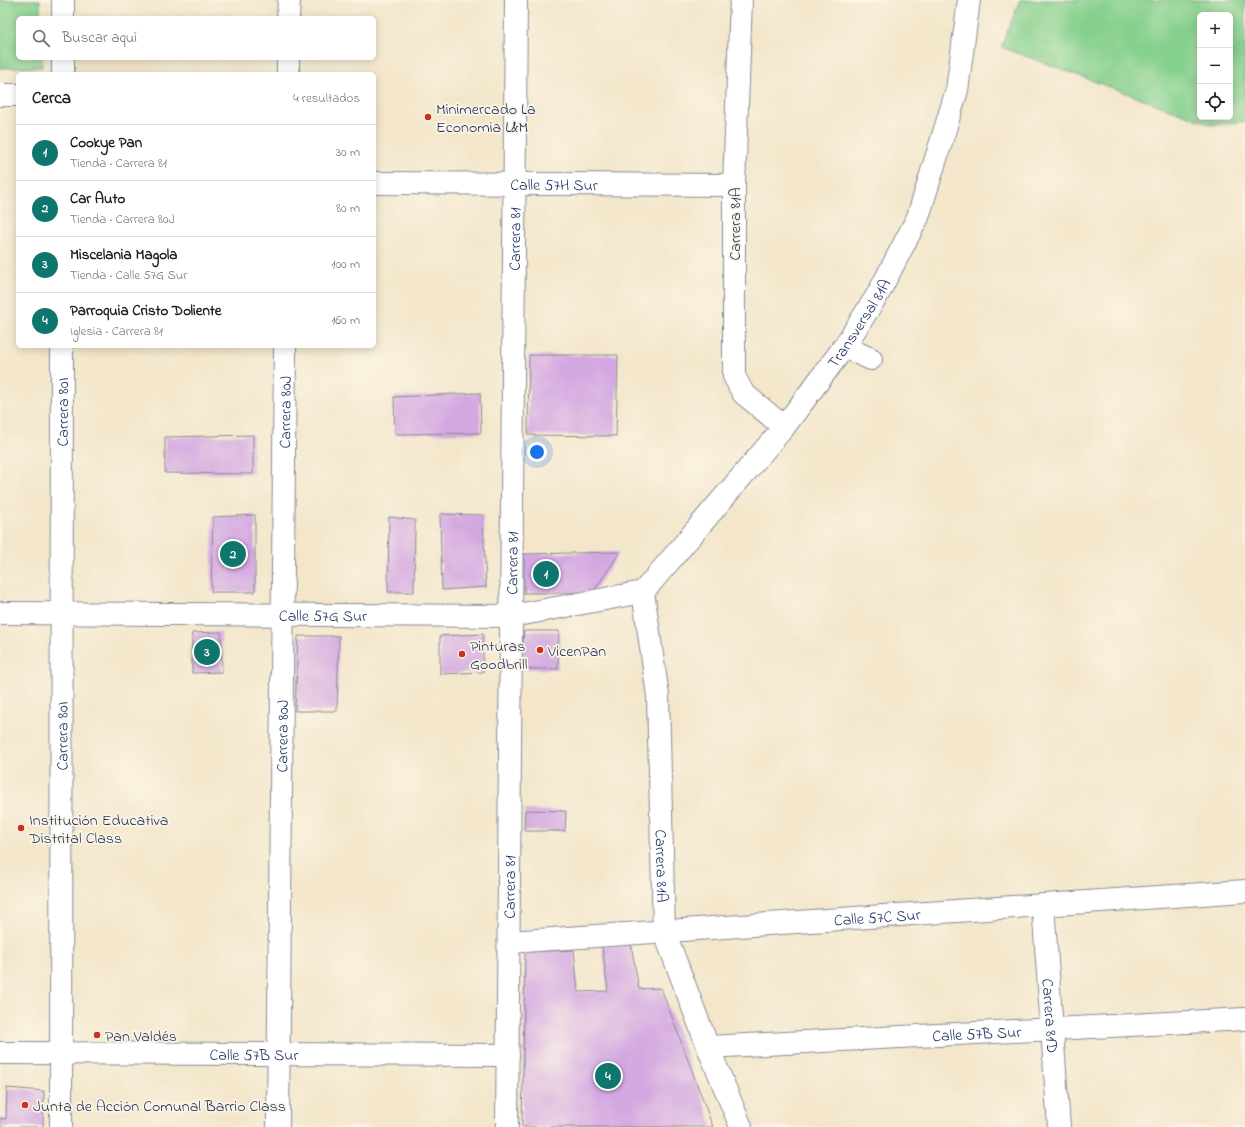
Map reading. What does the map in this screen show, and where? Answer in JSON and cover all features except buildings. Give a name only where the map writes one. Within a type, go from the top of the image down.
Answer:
[{"type":"street","points":[[63,0],[63,16]]},
{"type":"street","points":[[288,16],[289,0]]},
{"type":"street","name":"Carrera 81","points":[[507,1127],[516,0]]},
{"type":"street","name":"Carrera 81A","points":[[742,0],[734,185],[734,376],[743,393],[784,427]]},
{"type":"street","name":"Transversal 81A","points":[[643,592],[784,427],[844,346],[878,294],[918,217],[957,90],[969,0]]},
{"type":"street","points":[[63,60],[63,72]]},
{"type":"street","points":[[288,60],[288,72]]},
{"type":"street","points":[[0,95],[16,95]]},
{"type":"street","name":"Calle 57H Sur","points":[[376,183],[734,185]]},
{"type":"street","points":[[844,346],[872,359]]},
{"type":"street","name":"Carrera 80I","points":[[61,1127],[62,348]]},
{"type":"street","name":"Carrera 80J","points":[[278,1127],[286,348]]},
{"type":"street","name":"Carrera 81A","points":[[643,592],[658,696],[664,931],[708,1047],[741,1127]]},
{"type":"street","name":"Calle 57G Sur","points":[[0,613],[512,616],[643,592]]},
{"type":"street","name":"Calle 57C Sur","points":[[509,942],[1245,891]]},
{"type":"street","name":"Carrera 81D","points":[[1043,905],[1059,1127]]},
{"type":"street","name":"Calle 57B Sur","points":[[708,1047],[1245,1019]]},
{"type":"street","name":"Calle 57B Sur","points":[[0,1054],[508,1055]]},
{"type":"green space","points":[[0,0],[40,0],[40,16],[16,16],[16,60],[42,60],[42,67],[0,68]]},
{"type":"green space","points":[[1020,0],[1245,0],[1245,121],[1213,125],[1199,120],[1233,120],[1233,12],[1197,12],[1197,119],[1001,47]]},
{"type":"place","name":"Minimercado La Economia L&M","points":[[428,117]]},
{"type":"place","name":"Car Auto","points":[[233,554]]},
{"type":"place","name":"Cookye Pan","points":[[546,574]]},
{"type":"place","name":"VicenPan","points":[[540,650]]},
{"type":"place","name":"Miscelania Magola","points":[[207,652]]},
{"type":"place","name":"Pinturas Goodbrill","points":[[462,654]]},
{"type":"place","name":"Institución Educativa Distrital Class","points":[[21,828]]},
{"type":"place","name":"Pan Valdés","points":[[97,1035]]},
{"type":"place","name":"Parroquia Cristo Doliente","points":[[608,1076]]},
{"type":"place","name":"Junta de Acción Comunal Barrio Class","points":[[25,1105]]}]
